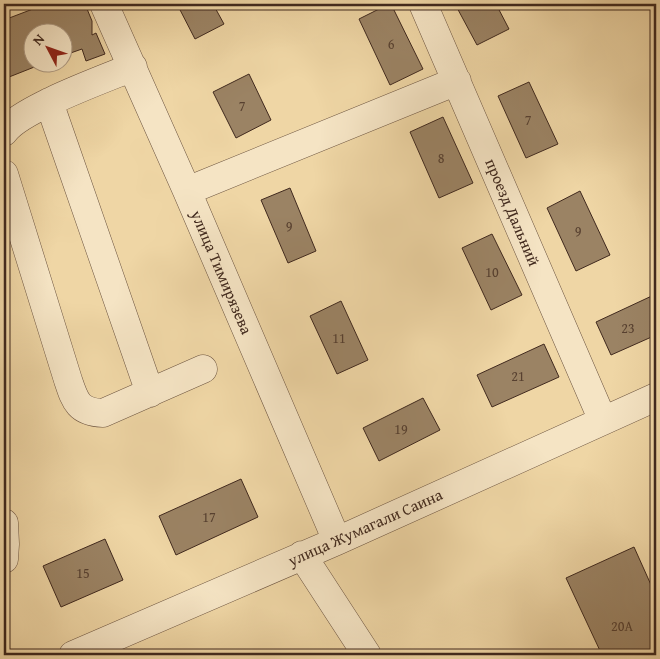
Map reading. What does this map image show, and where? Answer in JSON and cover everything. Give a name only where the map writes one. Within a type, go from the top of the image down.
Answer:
[{"type":"street","name":"улица Тимирязева","points":[[104,4],[187,191],[337,541]]},
{"type":"street","name":"проезд Дальний","points":[[423,4],[603,420]]},
{"type":"street","points":[[4,132],[14,122],[49,102],[133,67]]},
{"type":"street","points":[[187,191],[456,81]]},
{"type":"street","points":[[49,102],[150,393]]},
{"type":"street","points":[[4,174],[74,399],[86,410],[103,412],[203,369]]},
{"type":"street","name":"улица Жумагали Саина","points":[[73,655],[337,541],[656,397]]},
{"type":"street","points":[[4,523],[4,560]]},
{"type":"street","points":[[302,555],[367,655]]},
{"type":"building","points":[[46,4],[85,4],[92,21],[92,35],[96,33],[105,54],[86,61],[82,49],[72,52],[72,22],[22,22],[22,72],[4,79],[4,20]]},
{"type":"building","points":[[177,4],[213,4],[224,24],[195,39]]},
{"type":"building","points":[[391,4],[423,69],[390,85],[359,19]]},
{"type":"building","points":[[455,4],[496,4],[509,29],[477,45]]},
{"type":"building","points":[[249,74],[271,120],[236,138],[213,92]]},
{"type":"building","points":[[529,82],[558,144],[526,158],[498,96]]},
{"type":"building","points":[[443,117],[473,183],[439,198],[410,132]]},
{"type":"building","points":[[290,188],[316,251],[288,263],[261,200]]},
{"type":"building","points":[[580,191],[610,255],[576,271],[547,208]]},
{"type":"building","points":[[492,234],[522,295],[491,310],[462,248]]},
{"type":"building","points":[[656,294],[656,335],[611,355],[596,322]]},
{"type":"building","points":[[341,301],[368,360],[337,374],[310,316]]},
{"type":"building","points":[[544,344],[559,377],[492,407],[477,375]]},
{"type":"building","points":[[423,398],[440,430],[379,461],[363,428]]},
{"type":"building","points":[[241,479],[258,517],[176,555],[159,516]]},
{"type":"building","points":[[105,539],[123,580],[61,607],[43,566]]},
{"type":"building","points":[[634,547],[656,596],[656,655],[602,655],[566,578]]}]
